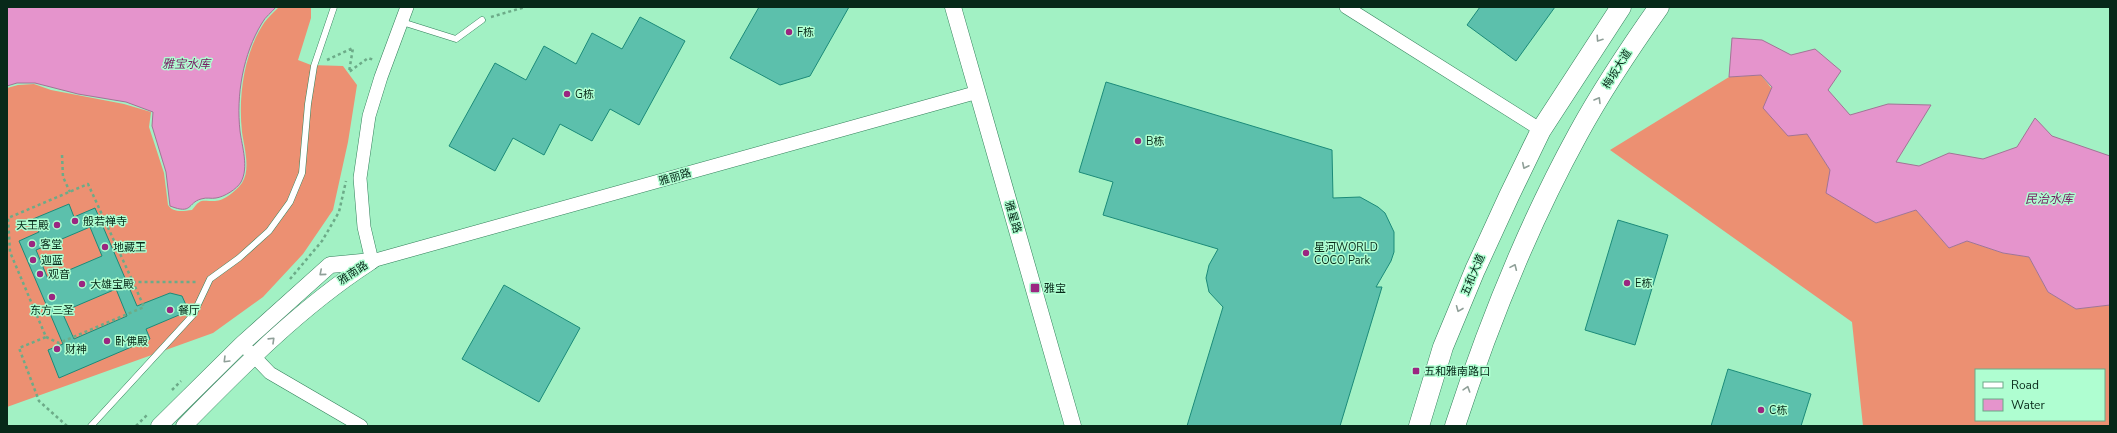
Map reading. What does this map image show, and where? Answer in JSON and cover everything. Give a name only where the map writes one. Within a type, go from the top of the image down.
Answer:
[{"type":"main road","points":[[1541,130],[1621,7]]},
{"type":"main road","name":"梅坂大道","points":[[1455,426],[1477,359],[1507,283],[1540,207],[1578,134],[1624,58],[1659,7]]},
{"type":"main road","name":"五和大道","points":[[1419,426],[1443,347],[1475,270],[1541,130]]},
{"type":"street","points":[[372,261],[364,227],[360,178],[369,116],[381,77],[407,7]]},
{"type":"street","name":"雅星路","points":[[954,7],[1073,426]]},
{"type":"street","points":[[1346,7],[1541,130]]},
{"type":"street","name":"雅丽路","points":[[372,261],[978,92]]},
{"type":"street","name":"雅南路","points":[[159,426],[242,344],[330,265],[372,261]]},
{"type":"street","name":"雅南路","points":[[184,426],[254,357],[336,285],[372,261]]},
{"type":"street","points":[[242,344],[270,373],[360,426]]},
{"type":"lane","points":[[90,426],[194,315],[210,279],[239,258],[269,231],[290,202],[302,173],[308,104],[314,66],[334,7]]},
{"type":"lane","points":[[402,22],[456,39],[482,20]]},
{"type":"path","points":[[482,20],[525,7]]},
{"type":"path","points":[[314,66],[353,48],[349,72],[368,58],[374,60]]},
{"type":"path","points":[[372,68],[377,54]]},
{"type":"path","points":[[62,155],[63,177],[70,192]]},
{"type":"path","points":[[287,282],[322,240],[339,212],[348,173]]},
{"type":"path","points":[[88,184],[133,282],[144,307],[59,343],[46,336],[10,252],[8,218],[88,184]]},
{"type":"path","points":[[133,282],[208,282]]},
{"type":"path","points":[[46,336],[19,348],[39,401],[67,426]]},
{"type":"path","points":[[166,395],[182,380]]},
{"type":"path","points":[[136,426],[152,411]]},
{"type":"shaded area","points":[[279,7],[311,7],[311,18],[298,60],[311,65],[343,66],[357,85],[348,142],[333,210],[303,254],[263,297],[213,333],[7,407],[7,88],[18,85],[34,84],[51,90],[124,104],[151,112],[149,127],[164,173],[168,205],[170,208],[175,210],[192,210],[202,201],[219,201],[226,197],[240,186],[245,177],[246,158],[241,118],[244,75],[247,61],[257,35],[269,17]]},
{"type":"shaded area","points":[[1761,75],[1807,133],[1830,170],[1876,223],[1916,210],[1949,248],[1967,241],[2003,253],[2029,257],[2048,292],[2076,309],[2110,305],[2110,426],[1863,426],[1852,322],[1610,150],[1729,77]]},
{"type":"water","name":"雅宝水库","points":[[7,7],[276,7],[263,21],[255,35],[242,75],[239,117],[245,163],[243,176],[239,185],[223,196],[201,199],[186,209],[170,206],[166,172],[152,126],[153,112],[126,102],[78,94],[35,83],[17,83],[7,86]]},
{"type":"water","name":"民治水库","points":[[1732,38],[1762,40],[1791,55],[1815,49],[1841,71],[1828,90],[1850,115],[1888,104],[1931,105],[1896,162],[1919,166],[1949,153],[1983,159],[2017,147],[2035,118],[2052,136],[2110,156],[2110,305],[2076,309],[2048,292],[2029,257],[2003,253],[1967,241],[1949,248],[1916,210],[1876,223],[1826,193],[1830,170],[1807,134],[1788,136],[1763,108],[1772,87],[1761,75],[1729,77]]},
{"type":"building","name":"F栋","points":[[759,7],[849,7],[810,76],[780,85],[730,58]]},
{"type":"building","points":[[1480,7],[1555,7],[1516,61],[1467,25]]},
{"type":"building","name":"G栋","points":[[640,17],[685,41],[639,125],[610,109],[592,141],[560,124],[544,155],[513,138],[495,171],[449,146],[495,63],[526,80],[544,46],[576,64],[592,33],[622,49]]},
{"type":"building","name":"星河WORLD COCO Park","points":[[1106,82],[1332,150],[1333,198],[1360,197],[1378,207],[1385,213],[1394,232],[1394,252],[1391,261],[1376,287],[1382,287],[1340,426],[1187,426],[1223,307],[1209,292],[1206,278],[1209,265],[1218,249],[1103,215],[1113,182],[1079,172]]},
{"type":"building","points":[[69,204],[74,217],[95,208],[137,306],[170,293],[182,296],[186,305],[179,315],[146,329],[150,339],[59,378],[48,350],[63,344],[19,241],[39,232],[33,219]],"holes":[[[90,227],[102,256],[48,279],[36,250]],[[116,289],[127,316],[74,339],[62,312]]]},
{"type":"building","name":"E栋","points":[[1618,220],[1668,235],[1635,345],[1585,330]]},
{"type":"building","points":[[504,285],[580,328],[539,402],[462,359]]},
{"type":"building","name":"C栋","points":[[1728,369],[1811,394],[1801,426],[1711,426]]},
{"type":"place","name":"F栋","points":[[789,32]]},
{"type":"place","name":"G栋","points":[[567,94]]},
{"type":"place","name":"B栋","points":[[1138,141]]},
{"type":"place","name":"般若禅寺","points":[[75,221]]},
{"type":"place","name":"天王殿","points":[[57,225]]},
{"type":"place","name":"客堂","points":[[32,244]]},
{"type":"place","name":"地藏王","points":[[105,247]]},
{"type":"place","name":"星河WORLD COCO Park","points":[[1306,253]]},
{"type":"place","name":"迦蓝","points":[[33,260]]},
{"type":"place","name":"观音","points":[[40,274]]},
{"type":"place","name":"E栋","points":[[1627,283]]},
{"type":"place","name":"大雄宝殿","points":[[82,284]]},
{"type":"place","name":"雅宝","points":[[1035,288]]},
{"type":"place","name":"东方三圣","points":[[52,297]]},
{"type":"place","name":"餐厅","points":[[170,310]]},
{"type":"place","name":"卧佛殿","points":[[107,341]]},
{"type":"place","name":"财神","points":[[57,349]]},
{"type":"place","name":"五和雅南路口","points":[[1416,371]]},
{"type":"place","name":"C栋","points":[[1761,410]]}]
